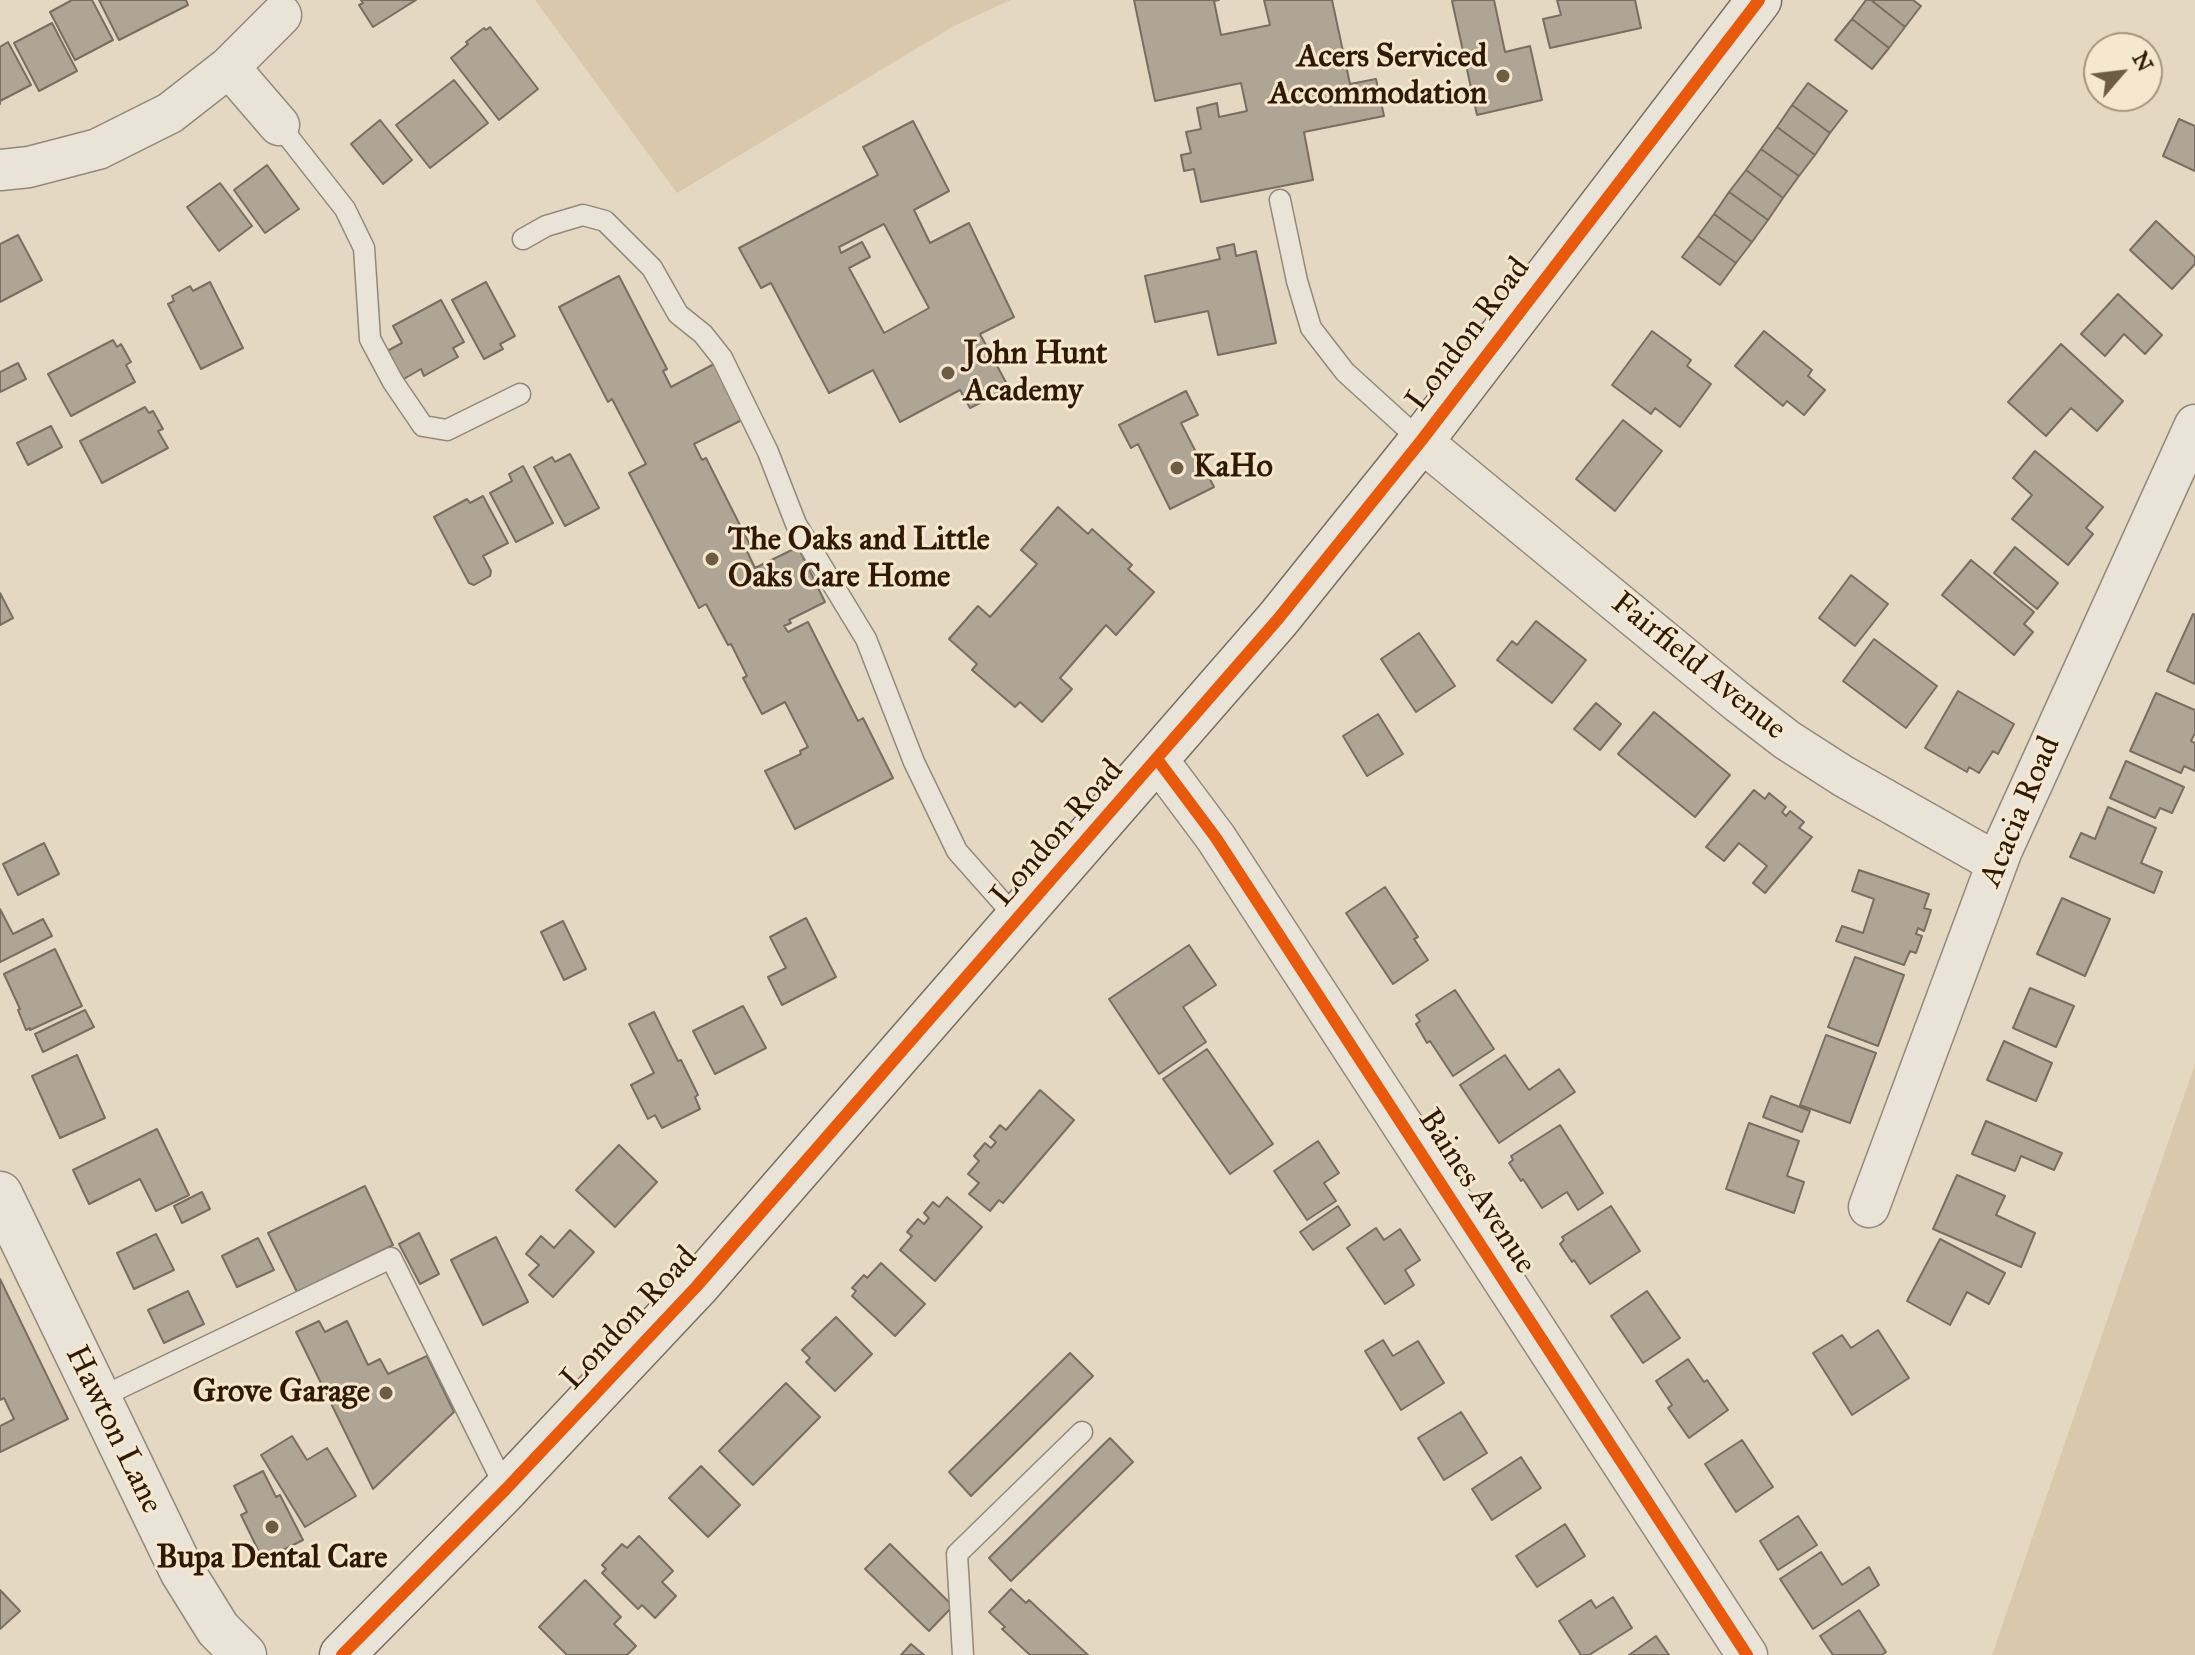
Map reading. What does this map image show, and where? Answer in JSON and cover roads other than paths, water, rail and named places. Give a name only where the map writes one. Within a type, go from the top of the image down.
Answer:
[{"type":"main road","name":"London Road","points":[[342,1655],[506,1489],[696,1287],[1278,619],[1421,441],[1759,0]]},
{"type":"main road","name":"Hawton Lane","points":[[0,1194],[182,1571],[218,1629],[244,1655]]},
{"type":"street","points":[[0,170],[29,167],[98,149],[170,113],[229,67],[281,15]]},
{"type":"street","points":[[229,67],[279,125]]},
{"type":"street","name":"Acacia Road","points":[[1869,1207],[1997,863],[2195,425]]},
{"type":"street","name":"Fairfield Avenue","points":[[1421,441],[1787,740],[1843,776],[1997,863]]},
{"type":"street","name":"Baines Avenue","points":[[1157,759],[1216,838],[1747,1655]]},
{"type":"lane","points":[[279,125],[345,209],[364,248],[370,339],[393,382],[423,426],[447,430],[520,394]]},
{"type":"lane","points":[[1280,200],[1297,281],[1311,328],[1345,372],[1421,441]]},
{"type":"lane","points":[[523,239],[546,226],[583,215],[605,221],[652,268],[678,314],[703,334],[722,358],[768,452],[796,524],[866,639],[914,762],[957,851],[1018,920]]},
{"type":"lane","points":[[97,1399],[391,1258],[506,1489]]},
{"type":"lane","points":[[963,1655],[957,1554],[1082,1432]]},
{"type":"place","name":"Acers Serviced Accommodation","points":[[1503,76]]},
{"type":"place","name":"John Hunt Academy","points":[[948,373]]},
{"type":"place","name":"KaHo","points":[[1177,468]]},
{"type":"place","name":"The Oaks and Little Oaks Care Home","points":[[712,559]]},
{"type":"place","name":"Grove Garage","points":[[386,1393]]},
{"type":"place","name":"Bupa Dental Care","points":[[272,1527]]}]
